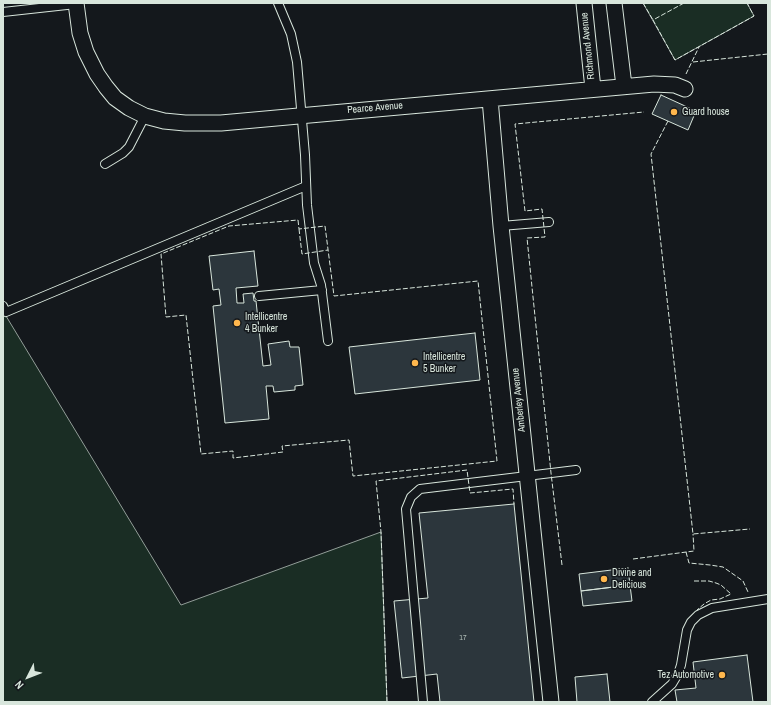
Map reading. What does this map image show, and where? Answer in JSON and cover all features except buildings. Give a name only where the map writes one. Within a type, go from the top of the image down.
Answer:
[{"type":"street","name":"Richmond Avenue","points":[[584,3],[593,89]]},
{"type":"street","points":[[614,3],[624,86]]},
{"type":"street","name":"Pearce Avenue","points":[[76,4],[80,32],[86,52],[93,67],[110,93],[129,108],[145,116],[174,122],[199,124],[624,86],[668,84],[686,89]]},
{"type":"street","name":"Amberley Avenue","points":[[490,98],[500,226],[551,702]]},
{"type":"lane","points":[[278,3],[288,26],[297,62],[306,164],[306,186],[314,263],[322,290],[328,341]]},
{"type":"lane","points":[[3,12],[76,4]]},
{"type":"lane","points":[[105,164],[123,153],[129,147],[145,116]]},
{"type":"lane","points":[[3,306],[6,312],[306,186]]},
{"type":"lane","points":[[500,226],[549,222]]},
{"type":"lane","points":[[259,296],[322,290]]},
{"type":"lane","points":[[423,702],[406,509],[411,497],[420,489],[576,470]]},
{"type":"lane","points":[[652,702],[667,688],[678,674],[681,665],[685,634],[695,618],[701,613],[712,608],[768,599]]},
{"type":"green space","points":[[643,3],[747,3],[754,16],[675,60]]},
{"type":"green space","points":[[3,311],[181,605],[381,532],[387,702],[3,702]]},
{"type":"fence","points":[[643,3],[653,20]]},
{"type":"fence","points":[[684,3],[653,20],[675,60],[754,16],[747,3]]},
{"type":"fence","points":[[686,74],[699,47]]},
{"type":"fence","points":[[693,62],[768,54]]},
{"type":"fence","points":[[562,565],[527,238],[545,237],[542,209],[525,211],[515,124],[644,112]]},
{"type":"fence","points":[[668,121],[651,154],[693,534],[750,529]]},
{"type":"fence","points":[[298,220],[299,229],[325,226],[334,296],[478,281],[497,461],[353,476],[349,440],[282,446],[283,452],[233,458],[233,451],[201,454],[186,315],[166,317],[161,254],[229,226],[298,220]]},
{"type":"fence","points":[[299,229],[302,254],[328,250]]},
{"type":"fence","points":[[387,702],[381,532],[376,481],[467,470],[470,493],[513,489],[514,504]]},
{"type":"fence","points":[[633,559],[694,551],[693,534]]},
{"type":"fence","points":[[686,552],[689,563],[723,567],[743,581],[748,592]]},
{"type":"fence","points":[[694,581],[709,581],[716,583],[721,585],[731,594],[720,599],[711,600],[697,610]]},
{"type":"place","name":"Guard house","points":[[674,112]]},
{"type":"place","name":"Intellicentre 4 Bunker","points":[[237,323]]},
{"type":"place","name":"Intellicentre 5 Bunker","points":[[415,363]]},
{"type":"place","name":"Divine and Delicious","points":[[604,579]]},
{"type":"place","name":"Tez Automotive","points":[[722,675]]}]
